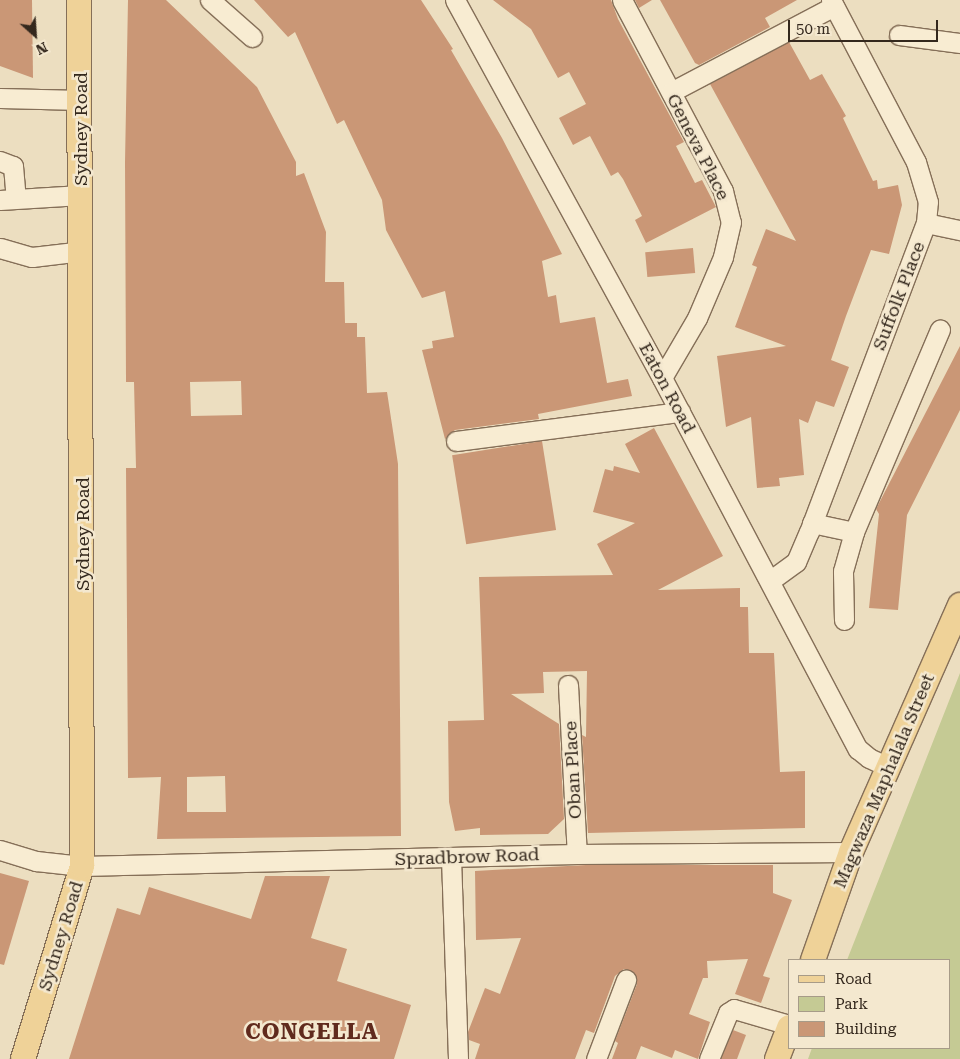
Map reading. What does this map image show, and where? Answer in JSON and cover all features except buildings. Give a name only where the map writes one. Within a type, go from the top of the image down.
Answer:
[{"type":"main road","name":"Sydney Road","points":[[23,1059],[82,866],[82,195],[79,0]]},
{"type":"main road","name":"Magwaza Maphalala Street","points":[[813,959],[851,852],[960,605]]},
{"type":"main road","points":[[777,1059],[788,1029]]},
{"type":"street","points":[[210,0],[252,37]]},
{"type":"street","name":"Eaton Road","points":[[455,0],[771,580],[858,749],[868,758],[888,767]]},
{"type":"street","name":"Geneva Place","points":[[622,0],[723,191],[731,222],[723,257],[697,318],[662,378]]},
{"type":"street","points":[[671,92],[832,3]]},
{"type":"street","name":"Suffolk Place","points":[[771,580],[796,562],[926,224],[926,186],[916,162],[832,3]]},
{"type":"street","points":[[899,35],[960,43]]},
{"type":"street","points":[[0,98],[81,100]]},
{"type":"street","points":[[0,161],[13,166],[8,199],[82,195]]},
{"type":"street","points":[[926,224],[960,230]]},
{"type":"street","points":[[0,248],[32,257],[82,251]]},
{"type":"street","points":[[844,620],[843,571],[854,532],[940,329]]},
{"type":"street","points":[[456,441],[680,412]]},
{"type":"street","points":[[812,523],[854,532]]},
{"type":"street","name":"Oban Place","points":[[568,686],[577,854]]},
{"type":"street","name":"Spradbrow Road","points":[[0,850],[36,860],[82,866],[577,854],[851,852]]},
{"type":"street","points":[[451,858],[458,1059]]},
{"type":"street","points":[[596,1059],[626,980]]},
{"type":"street","points":[[710,1059],[728,1013],[734,1009],[788,1026]]},
{"type":"green space","points":[[960,673],[960,1059],[808,1059],[812,1049],[950,1049],[950,959],[847,959]]},
{"type":"district","name":"CONGELLA","points":[[312,1032]]}]
